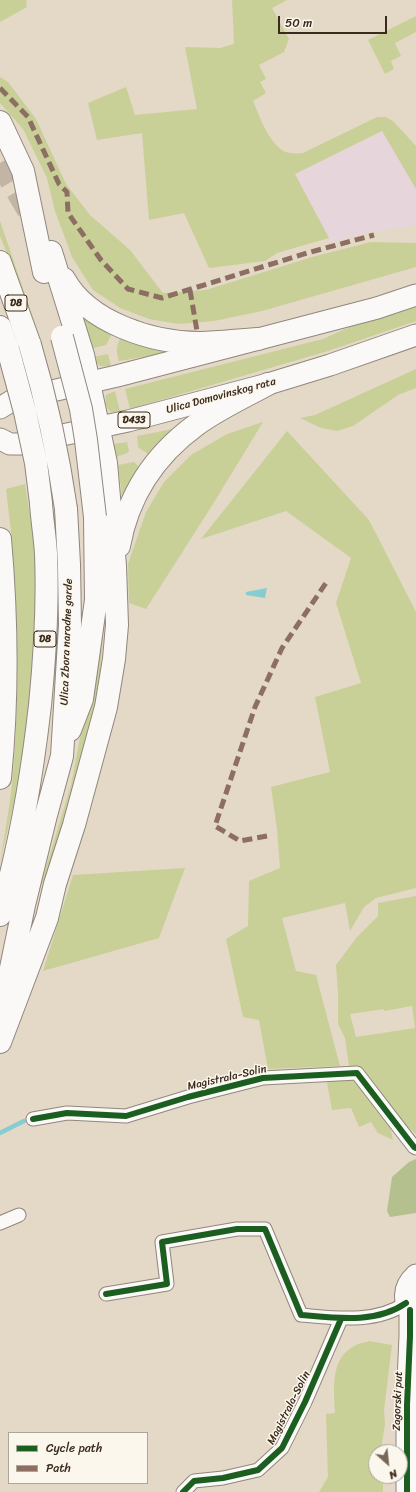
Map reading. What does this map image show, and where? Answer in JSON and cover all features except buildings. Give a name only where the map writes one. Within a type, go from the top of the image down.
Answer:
[{"type":"highway","points":[[0,122],[22,171],[39,249],[83,424],[95,517],[96,600],[91,643],[82,699],[72,722],[62,756]]},
{"type":"highway","points":[[0,1042],[47,918],[55,884],[74,825],[106,707],[114,659],[116,625],[115,566],[106,463],[83,355],[52,256],[67,285],[76,295],[92,310],[121,327],[148,336],[174,342],[200,344],[258,339]]},
{"type":"highway","name":"Ulica Zbora narodne garde","points":[[0,262],[30,345],[49,414],[59,463],[66,509],[70,625],[62,756],[24,905],[0,1024]]},
{"type":"highway","name":"Ulica Zbora narodne garde","points":[[0,326],[8,349],[25,412],[36,463],[46,554],[44,666],[31,775],[10,883],[0,915]]},
{"type":"highway","points":[[115,566],[121,536],[129,511],[140,486],[152,468],[181,437],[198,424],[268,384]]},
{"type":"highway","points":[[0,539],[5,639],[5,693],[0,778]]},
{"type":"main road","points":[[0,408],[13,400],[89,383],[377,308],[416,295]]},
{"type":"main road","name":"Ulica Domovinskog rata","points":[[0,439],[10,444],[20,444],[128,421],[268,384],[330,365],[416,335]]},
{"type":"main road","name":"Zagorski put","points":[[407,1492],[407,1405],[411,1309],[405,1295],[406,1287],[414,1276]]},
{"type":"street","name":"Magistrala-Solin","points":[[33,1119],[67,1113],[126,1116],[263,1078],[357,1073],[390,1118],[416,1148]]},
{"type":"street","points":[[0,1223],[19,1215]]},
{"type":"street","points":[[106,1294],[167,1284],[162,1242],[237,1229],[265,1229],[301,1315],[341,1319],[411,1309]]},
{"type":"street","name":"Magistrala-Solin","points":[[184,1492],[194,1482],[223,1478],[258,1470],[282,1448],[305,1402],[341,1319]]},
{"type":"shaded area","points":[[382,131],[416,189],[416,225],[369,232],[331,243],[295,174]]},
{"type":"green space","points":[[0,0],[26,0],[27,7],[0,22]]},
{"type":"green space","points":[[232,0],[287,0],[272,8],[289,39],[284,52],[259,65],[266,79],[260,82],[266,93],[253,101],[264,127],[272,140],[282,150],[295,154],[303,153],[377,117],[386,117],[394,122],[416,146],[416,189],[382,131],[295,174],[329,238],[277,253],[265,261],[209,268],[184,213],[149,220],[142,133],[97,140],[88,103],[126,87],[135,115],[197,109],[185,47],[220,48],[234,44]]},
{"type":"green space","points":[[416,16],[416,32],[395,43],[401,56],[391,61],[394,69],[385,74],[368,40]]},
{"type":"green space","points":[[0,77],[8,82],[36,119],[66,184],[90,215],[130,250],[163,293],[206,290],[312,257],[371,242],[416,243],[416,267],[262,311],[214,321],[178,324],[149,319],[120,308],[93,290],[72,257],[55,211],[47,178],[23,129],[0,103]]},
{"type":"green space","points":[[0,221],[38,332],[38,340],[20,285],[0,236]]},
{"type":"green space","points":[[416,304],[416,321],[328,351],[130,409],[125,389],[323,339],[370,318]]},
{"type":"green space","points":[[79,311],[114,330],[106,345],[90,349]]},
{"type":"green space","points":[[121,337],[173,352],[119,361],[117,349]]},
{"type":"green space","points":[[108,354],[111,366],[98,365],[93,357]]},
{"type":"green space","points":[[416,369],[416,388],[398,395],[353,426],[337,431],[321,428],[300,418],[315,415]]},
{"type":"green space","points":[[115,391],[120,411],[111,412],[106,404],[106,395]]},
{"type":"green space","points":[[263,422],[146,609],[129,603],[128,564],[146,512],[164,482],[191,455],[227,434]]},
{"type":"green space","points":[[173,429],[149,455],[138,447],[137,436]]},
{"type":"green space","points":[[287,431],[369,520],[416,612],[416,888],[376,898],[364,907],[350,931],[345,903],[282,918],[296,971],[316,975],[340,1066],[268,1069],[259,1020],[243,1017],[226,939],[248,926],[249,881],[280,868],[277,829],[271,787],[330,772],[315,697],[361,683],[336,603],[351,558],[286,511],[201,539]]},
{"type":"green space","points":[[127,442],[129,451],[116,457],[114,444]]},
{"type":"green space","points":[[134,462],[139,467],[122,496],[118,465]]},
{"type":"green space","points":[[25,484],[32,527],[36,568],[33,679],[18,785],[0,863],[12,785],[17,711],[16,600],[14,563],[6,489]]},
{"type":"green space","points":[[104,624],[100,672],[90,727],[58,842],[36,900],[71,785],[90,677]]},
{"type":"green space","points":[[185,868],[159,938],[43,971],[73,875]]},
{"type":"green space","points":[[416,896],[416,1134],[403,1123],[370,1078],[354,1066],[349,1066],[345,1038],[338,1024],[336,965],[357,937],[378,916],[378,903]],"holes":[[[412,1006],[415,1028],[356,1037],[350,1014],[384,1009],[384,1011]]]},
{"type":"green space","points":[[353,1076],[389,1122],[393,1140],[378,1133],[371,1122],[359,1127],[351,1108],[332,1110],[326,1077]]},
{"type":"green space","points":[[416,1159],[416,1213],[390,1217],[387,1211],[392,1177],[409,1162]]},
{"type":"green space","points":[[369,1341],[392,1345],[384,1410],[385,1424],[382,1444],[368,1444],[368,1484],[383,1484],[383,1492],[319,1492],[328,1477],[326,1414],[335,1413],[334,1387],[336,1369],[344,1354],[355,1346]]},
{"type":"water","points":[[267,588],[265,598],[246,595],[246,592]]},
{"type":"waterway","points":[[0,1133],[24,1121]]},
{"type":"tunnel","points":[[0,163],[30,214]]},
{"type":"marked path","points":[[0,88],[28,117],[59,184],[67,192],[68,213],[101,260],[128,289],[162,298],[307,253],[374,235]]},
{"type":"marked path","points":[[190,290],[197,331]]},
{"type":"marked path","points":[[267,836],[240,841],[215,826],[255,707],[282,648],[328,580]]},
{"type":"cycle path","points":[[33,1119],[67,1113],[126,1116],[188,1097],[263,1078],[357,1073],[416,1148]]},
{"type":"cycle path","points":[[106,1294],[167,1284],[162,1242],[237,1229],[265,1229],[301,1315],[342,1318],[369,1317],[394,1310],[406,1303]]},
{"type":"cycle path","points":[[407,1492],[407,1405],[410,1310]]},
{"type":"cycle path","points":[[183,1492],[194,1481],[223,1478],[258,1470],[282,1448],[305,1402],[341,1319]]}]
